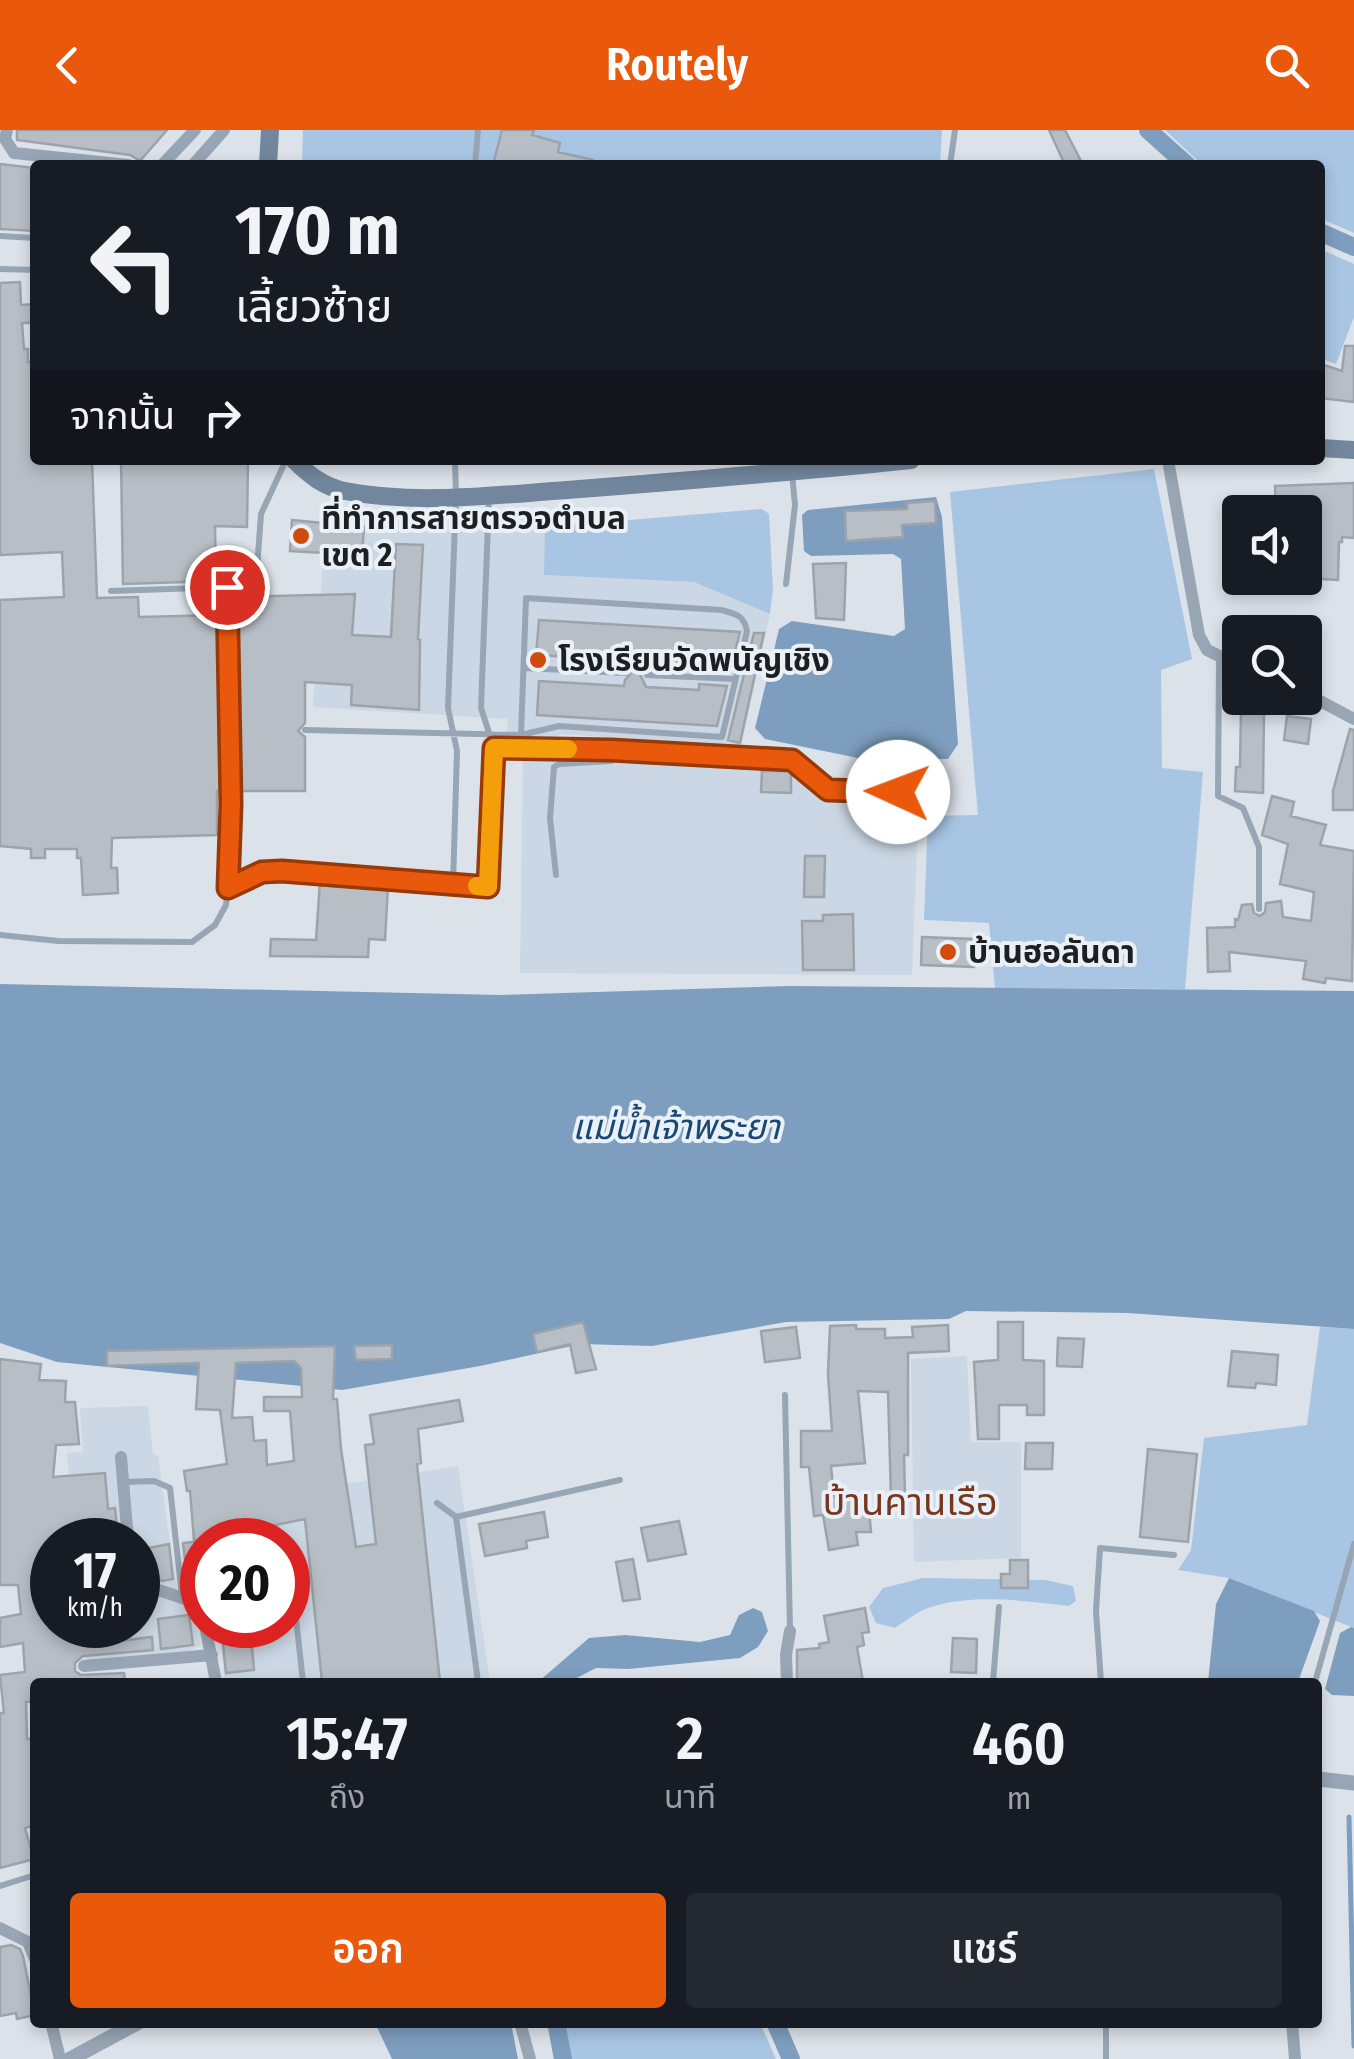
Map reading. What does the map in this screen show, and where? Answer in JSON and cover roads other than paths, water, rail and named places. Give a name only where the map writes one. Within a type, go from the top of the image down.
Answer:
[{"type":"main road","points":[[268,160],[270,130]]},
{"type":"main road","points":[[1325,448],[1354,450]]},
{"type":"main road","points":[[299,465],[313,479],[341,491],[381,496],[489,495],[769,468],[792,472],[861,465]]},
{"type":"street","points":[[8,130],[5,139],[14,153],[82,160]]},
{"type":"street","points":[[167,160],[194,130]]},
{"type":"street","points":[[197,160],[224,130]]},
{"type":"street","points":[[1169,465],[1200,635],[1207,650],[1222,659]]},
{"type":"street","points":[[1322,702],[1354,719]]},
{"type":"street","points":[[122,1457],[126,1518]]},
{"type":"street","points":[[787,1678],[790,1631]]},
{"type":"street","points":[[210,1648],[215,1678]]},
{"type":"street","points":[[84,1666],[212,1654]]},
{"type":"street","points":[[1322,1779],[1354,1783]]},
{"type":"street","points":[[0,1928],[28,1942],[30,1947]]},
{"type":"street","points":[[52,2028],[60,2059]]},
{"type":"street","points":[[70,2059],[128,2028]]},
{"type":"street","points":[[522,2028],[530,2059]]},
{"type":"street","points":[[1292,2028],[1295,2059]]},
{"type":"lane","points":[[475,160],[478,130]]},
{"type":"lane","points":[[951,160],[956,130]]},
{"type":"lane","points":[[0,236],[30,238]]},
{"type":"lane","points":[[0,270],[30,270]]},
{"type":"lane","points":[[111,591],[256,583],[261,514],[284,465]]},
{"type":"lane","points":[[453,884],[457,751],[448,708],[455,465]]},
{"type":"lane","points":[[786,584],[795,504],[792,472]]},
{"type":"lane","points":[[228,888],[262,872],[282,871],[488,887],[494,748],[481,708],[489,495]]},
{"type":"lane","points":[[0,935],[71,942],[192,942],[214,925],[226,904],[228,888],[232,729],[227,587]]},
{"type":"lane","points":[[306,730],[521,735],[559,726],[722,736],[747,631],[745,621],[738,614],[721,610],[526,598],[521,735]]},
{"type":"lane","points":[[1219,658],[1218,796],[1243,808],[1259,848],[1259,908]]},
{"type":"lane","points":[[524,668],[625,673]]},
{"type":"lane","points":[[646,674],[736,680]]},
{"type":"lane","points":[[494,748],[792,760],[828,790],[898,792],[914,799],[922,815]]},
{"type":"lane","points":[[556,875],[550,818],[554,767],[611,761],[611,750]]},
{"type":"lane","points":[[785,1395],[790,1631]]},
{"type":"lane","points":[[456,1517],[620,1480]]},
{"type":"lane","points":[[124,1482],[154,1481],[170,1488],[180,1579]]},
{"type":"lane","points":[[436,1503],[456,1517],[477,1678]]},
{"type":"lane","points":[[1316,1678],[1354,1544]]},
{"type":"lane","points":[[1101,1678],[1096,1611],[1100,1548],[1174,1555]]},
{"type":"lane","points":[[993,1678],[999,1606]]},
{"type":"lane","points":[[299,1648],[303,1678]]},
{"type":"lane","points":[[0,1886],[30,1877]]},
{"type":"lane","points":[[1106,2028],[1106,2059]]},
{"type":"water","points":[[936,497],[942,517],[958,744],[948,759],[858,758],[765,739],[755,728],[779,629],[792,621],[894,636],[905,629],[901,559],[893,554],[811,556],[804,551],[802,515],[808,510]]},
{"type":"water","name":"แม่น้ำเจ้าพระยา","points":[[0,984],[500,995],[790,986],[1354,991],[1354,1329],[1128,1313],[966,1311],[949,1319],[786,1322],[652,1346],[581,1344],[342,1390],[57,1362],[0,1343]]},
{"type":"water","points":[[1229,1578],[1314,1611],[1320,1621],[1299,1678],[1208,1678],[1216,1604]]},
{"type":"water","points":[[753,1608],[762,1612],[768,1631],[758,1647],[740,1658],[628,1669],[596,1668],[577,1678],[543,1678],[589,1638],[625,1635],[700,1642],[730,1635],[739,1615]]},
{"type":"water","points":[[1351,1627],[1354,1696],[1332,1695],[1325,1689],[1340,1633]]},
{"type":"water","points":[[377,2028],[512,2028],[518,2059],[392,2059]]},
{"type":"waterway","points":[[1148,130],[1181,160]]},
{"type":"waterway","points":[[1325,234],[1354,247]]},
{"type":"waterway","points":[[1349,1817],[1354,2046]]},
{"type":"waterway","points":[[557,2028],[563,2059]]},
{"type":"waterway","points":[[778,2028],[791,2059]]},
{"type":"place","name":"ที่ทำการสายตรวจตำบล เขต 2","points":[[301,536]]},
{"type":"place","name":"โรงเรียนวัดพนัญเชิง","points":[[538,660]]},
{"type":"place","name":"บ้านฮอลันดา","points":[[948,952]]},
{"type":"district","name":"บ้านคานเรือ","points":[[910,1502]]}]
